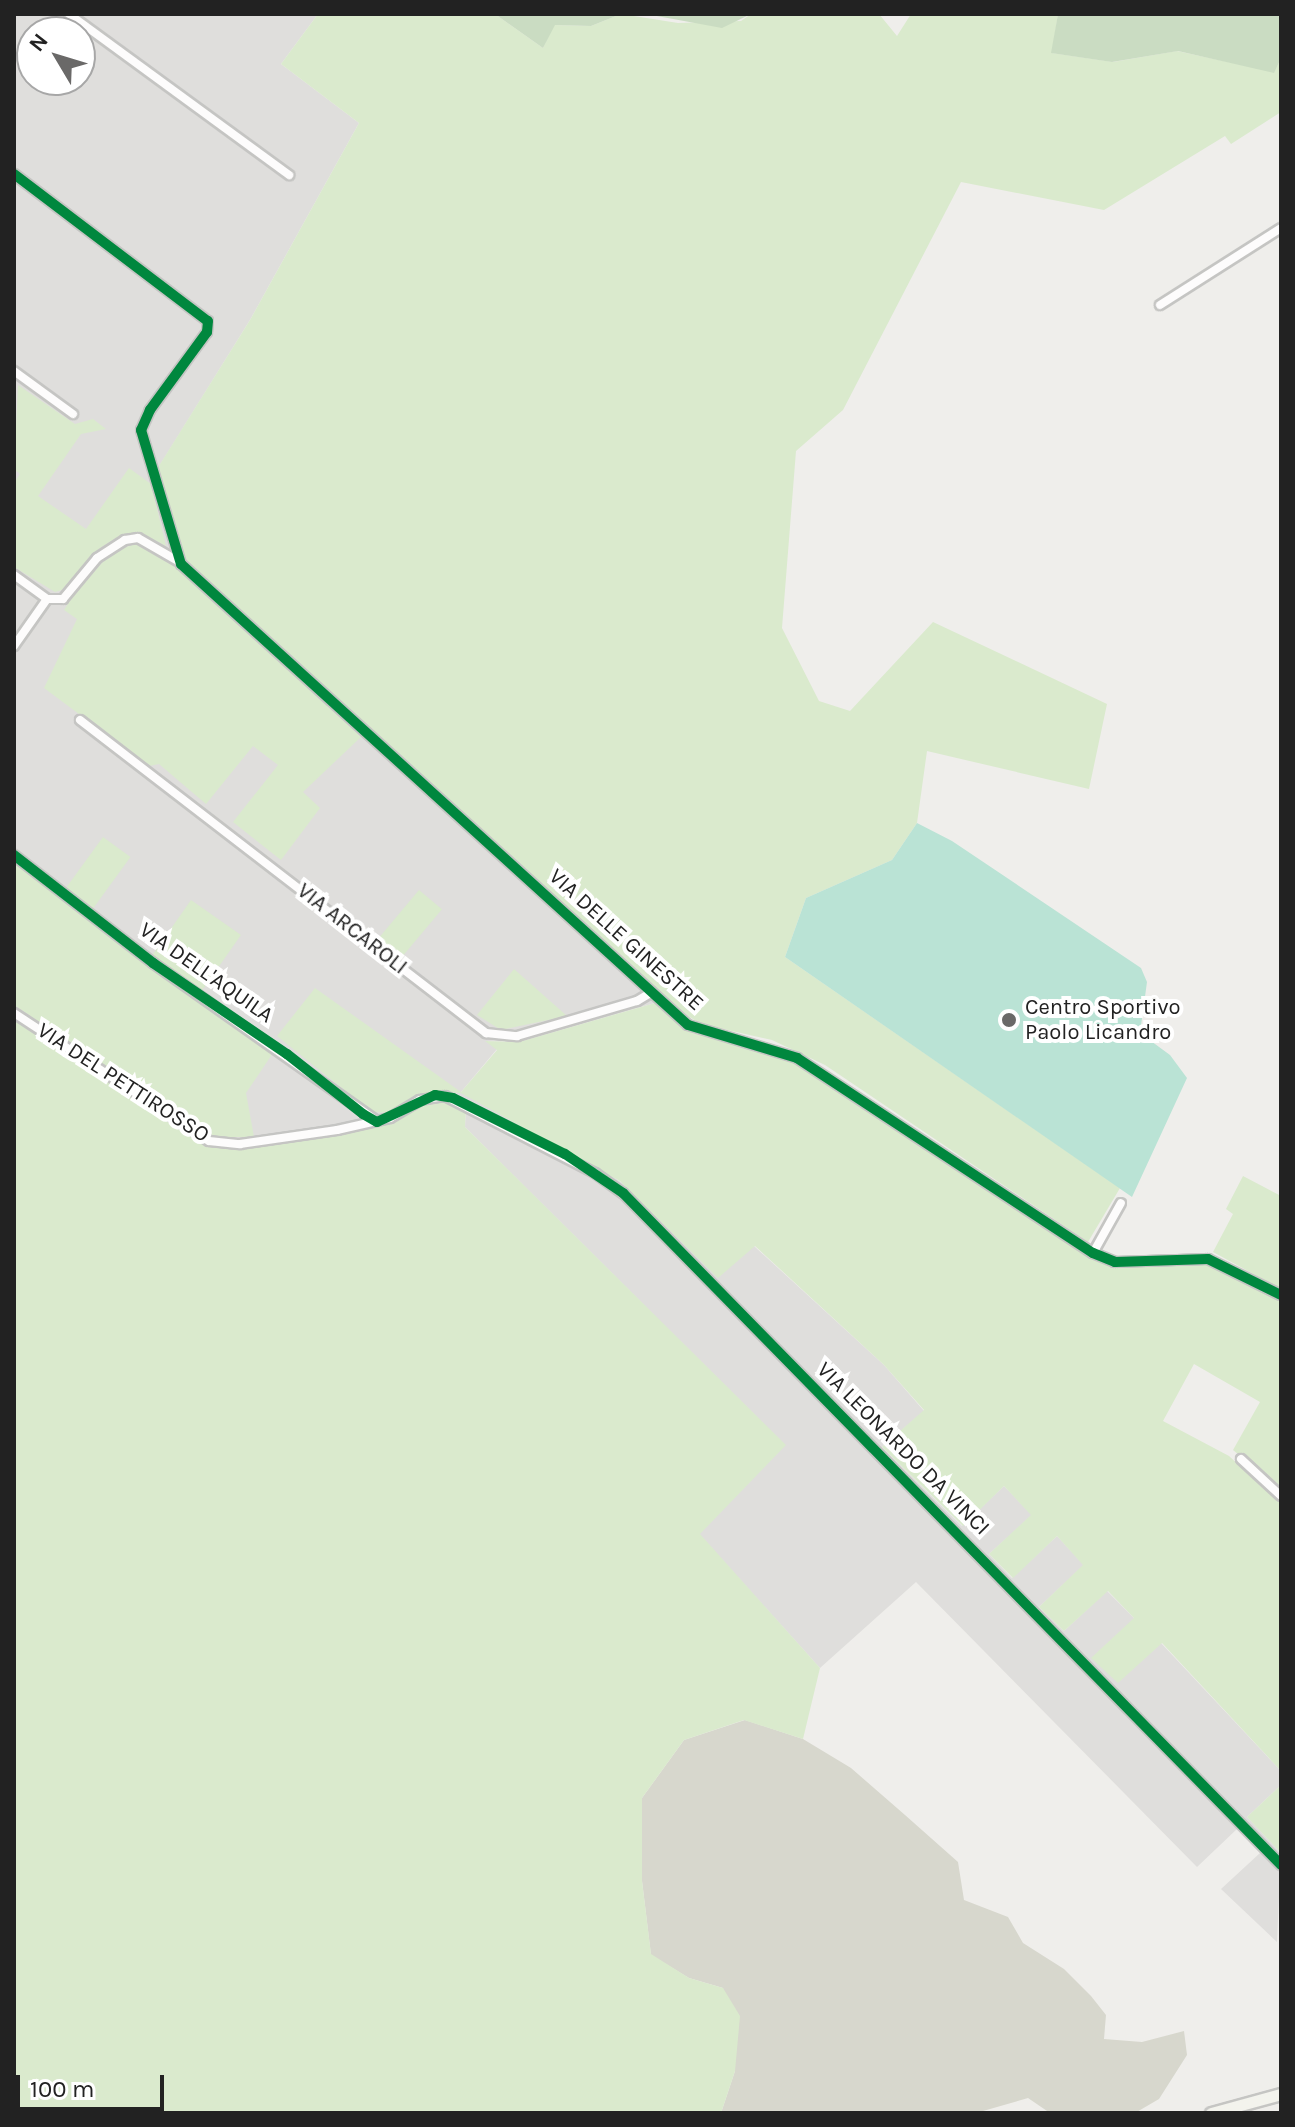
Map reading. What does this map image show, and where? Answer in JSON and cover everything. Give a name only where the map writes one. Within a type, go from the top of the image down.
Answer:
[{"type":"main road","points":[[1211,2113],[1281,2094]]},
{"type":"street","points":[[69,14],[289,175]]},
{"type":"street","name":"VIA DELLE GINESTRE","points":[[14,174],[208,321],[207,332],[143,421],[141,441],[181,564],[652,992],[697,1030],[777,1049],[824,1074],[1093,1253],[1115,1262],[1208,1259],[1281,1295]]},
{"type":"street","points":[[1160,305],[1281,228]]},
{"type":"street","points":[[14,371],[73,414]]},
{"type":"street","points":[[14,575],[47,599],[63,599],[118,543],[138,538],[181,564]]},
{"type":"street","points":[[14,646],[47,599]]},
{"type":"street","name":"VIA ARCAROLI","points":[[80,720],[486,1033],[517,1036],[637,1001],[652,992]]},
{"type":"street","name":"VIA DELL'AQUILA","points":[[14,855],[153,963],[377,1122]]},
{"type":"street","name":"VIA DEL PETTIROSSO","points":[[14,1013],[209,1141],[240,1144],[345,1129],[377,1122],[435,1095],[465,1102]]},
{"type":"street","points":[[345,1129],[351,1116],[349,1101]]},
{"type":"street","name":"VIA LEONARDO DA VINCI","points":[[465,1102],[565,1154],[623,1193],[1281,1865]]},
{"type":"street","points":[[1093,1253],[1121,1203]]},
{"type":"street","points":[[1241,1459],[1281,1496]]},
{"type":"shaded area","points":[[14,14],[318,14],[281,64],[359,123],[250,320],[158,468],[369,730],[670,998],[660,1007],[655,1003],[519,1042],[487,1041],[497,1049],[461,1092],[587,1159],[628,1187],[754,1246],[884,1365],[924,1411],[882,1447],[962,1526],[1004,1486],[1032,1515],[989,1554],[1012,1578],[1057,1536],[1084,1565],[1039,1607],[1064,1631],[1107,1591],[1134,1618],[1118,1682],[1161,1643],[1281,1771],[1281,1785],[1247,1817],[1281,1853],[1277,1942],[1221,1889],[1260,1853],[1237,1829],[1197,1867],[916,1582],[820,1668],[699,1534],[785,1445],[465,1127],[466,1107],[421,1105],[373,1127],[216,1146],[14,1016]]},
{"type":"shaded area","points":[[745,1720],[803,1739],[851,1768],[958,1862],[964,1900],[1008,1917],[1023,1943],[1064,1969],[1106,2015],[1104,2039],[1142,2042],[1184,2031],[1187,2055],[1159,2099],[1135,2113],[1050,2113],[1028,2098],[976,2113],[721,2113],[735,2071],[723,1988],[689,1978],[651,1955],[642,1881],[642,1798],[684,1740]]},
{"type":"green space","points":[[318,14],[495,14],[543,48],[554,25],[591,26],[621,14],[678,23],[741,21],[751,14],[879,14],[897,36],[911,14],[1058,14],[1052,53],[1113,62],[1177,51],[1274,72],[1281,58],[1281,112],[1231,144],[1225,136],[1104,210],[961,182],[843,410],[796,451],[782,628],[819,701],[850,711],[933,622],[1107,704],[1089,789],[927,751],[917,823],[892,860],[806,898],[785,957],[1120,1188],[1088,1242],[825,1065],[772,1040],[701,1024],[688,1016],[187,566],[177,547],[157,469],[250,320],[359,123],[281,64]]},
{"type":"green space","points":[[495,14],[621,14],[591,26],[555,25],[543,48]]},
{"type":"green space","points":[[646,14],[751,14],[722,28]]},
{"type":"green space","points":[[1058,14],[1281,14],[1281,58],[1274,73],[1178,51],[1112,62],[1051,53]]},
{"type":"green space","points":[[18,385],[75,424],[93,419],[106,429],[81,434],[38,496],[86,529],[129,468],[151,484],[166,546],[142,534],[116,538],[100,548],[65,589],[55,592],[14,567],[14,483],[20,474],[14,469]]},
{"type":"green space","points":[[138,543],[163,556],[361,737],[303,792],[320,808],[281,860],[233,822],[278,765],[253,746],[206,804],[159,764],[149,766],[44,688],[77,619],[64,610],[71,599],[111,552]]},
{"type":"green space","name":"Centro Sportivo Paolo Licandro","points":[[917,823],[952,841],[1141,968],[1147,982],[1140,1033],[1170,1055],[1187,1078],[1132,1197],[785,957],[806,898],[892,860]]},
{"type":"green space","points":[[103,837],[131,857],[93,909],[65,889]]},
{"type":"green space","points":[[14,861],[275,1050],[246,1093],[254,1137],[210,1137],[14,1005]]},
{"type":"green space","points":[[419,890],[442,909],[401,958],[379,938]]},
{"type":"green space","points":[[191,900],[241,935],[201,992],[151,957]]},
{"type":"green space","points":[[514,969],[567,1016],[501,1030],[477,1015]]},
{"type":"green space","points":[[315,988],[461,1092],[497,1050],[485,1041],[519,1042],[655,1003],[692,1033],[775,1052],[821,1078],[1093,1259],[1115,1267],[1208,1263],[1281,1302],[1281,1490],[1233,1450],[1260,1402],[1194,1364],[1163,1421],[1229,1456],[1281,1504],[1281,1771],[1162,1643],[1118,1683],[1091,1658],[1134,1618],[1108,1591],[1064,1631],[1039,1607],[1083,1565],[1057,1536],[1013,1578],[989,1554],[1031,1515],[1004,1486],[963,1526],[882,1447],[924,1410],[884,1365],[755,1246],[718,1278],[620,1181],[461,1093],[432,1091],[394,1113],[372,1112],[277,1036]]},
{"type":"green space","points":[[14,1016],[216,1146],[373,1127],[430,1101],[466,1107],[465,1127],[786,1445],[700,1534],[820,1668],[803,1739],[744,1720],[684,1740],[642,1798],[642,1881],[651,1954],[689,1978],[723,1988],[740,2016],[735,2071],[721,2113],[14,2113]]},
{"type":"green space","points":[[1243,1176],[1281,1196],[1281,1289],[1213,1252],[1233,1214],[1226,1209]]},
{"type":"green space","points":[[1281,1785],[1281,1853],[1247,1817]]},
{"type":"cycle path","points":[[14,174],[208,321],[207,332],[150,410],[141,430],[181,564],[688,1025],[797,1058],[1093,1253],[1115,1262],[1208,1259],[1281,1295]]},
{"type":"cycle path","points":[[14,855],[153,963],[287,1054],[377,1122],[435,1095],[453,1098],[565,1154],[623,1193],[1281,1865]]},
{"type":"place","name":"Centro Sportivo Paolo Licandro","points":[[1009,1020]]}]
